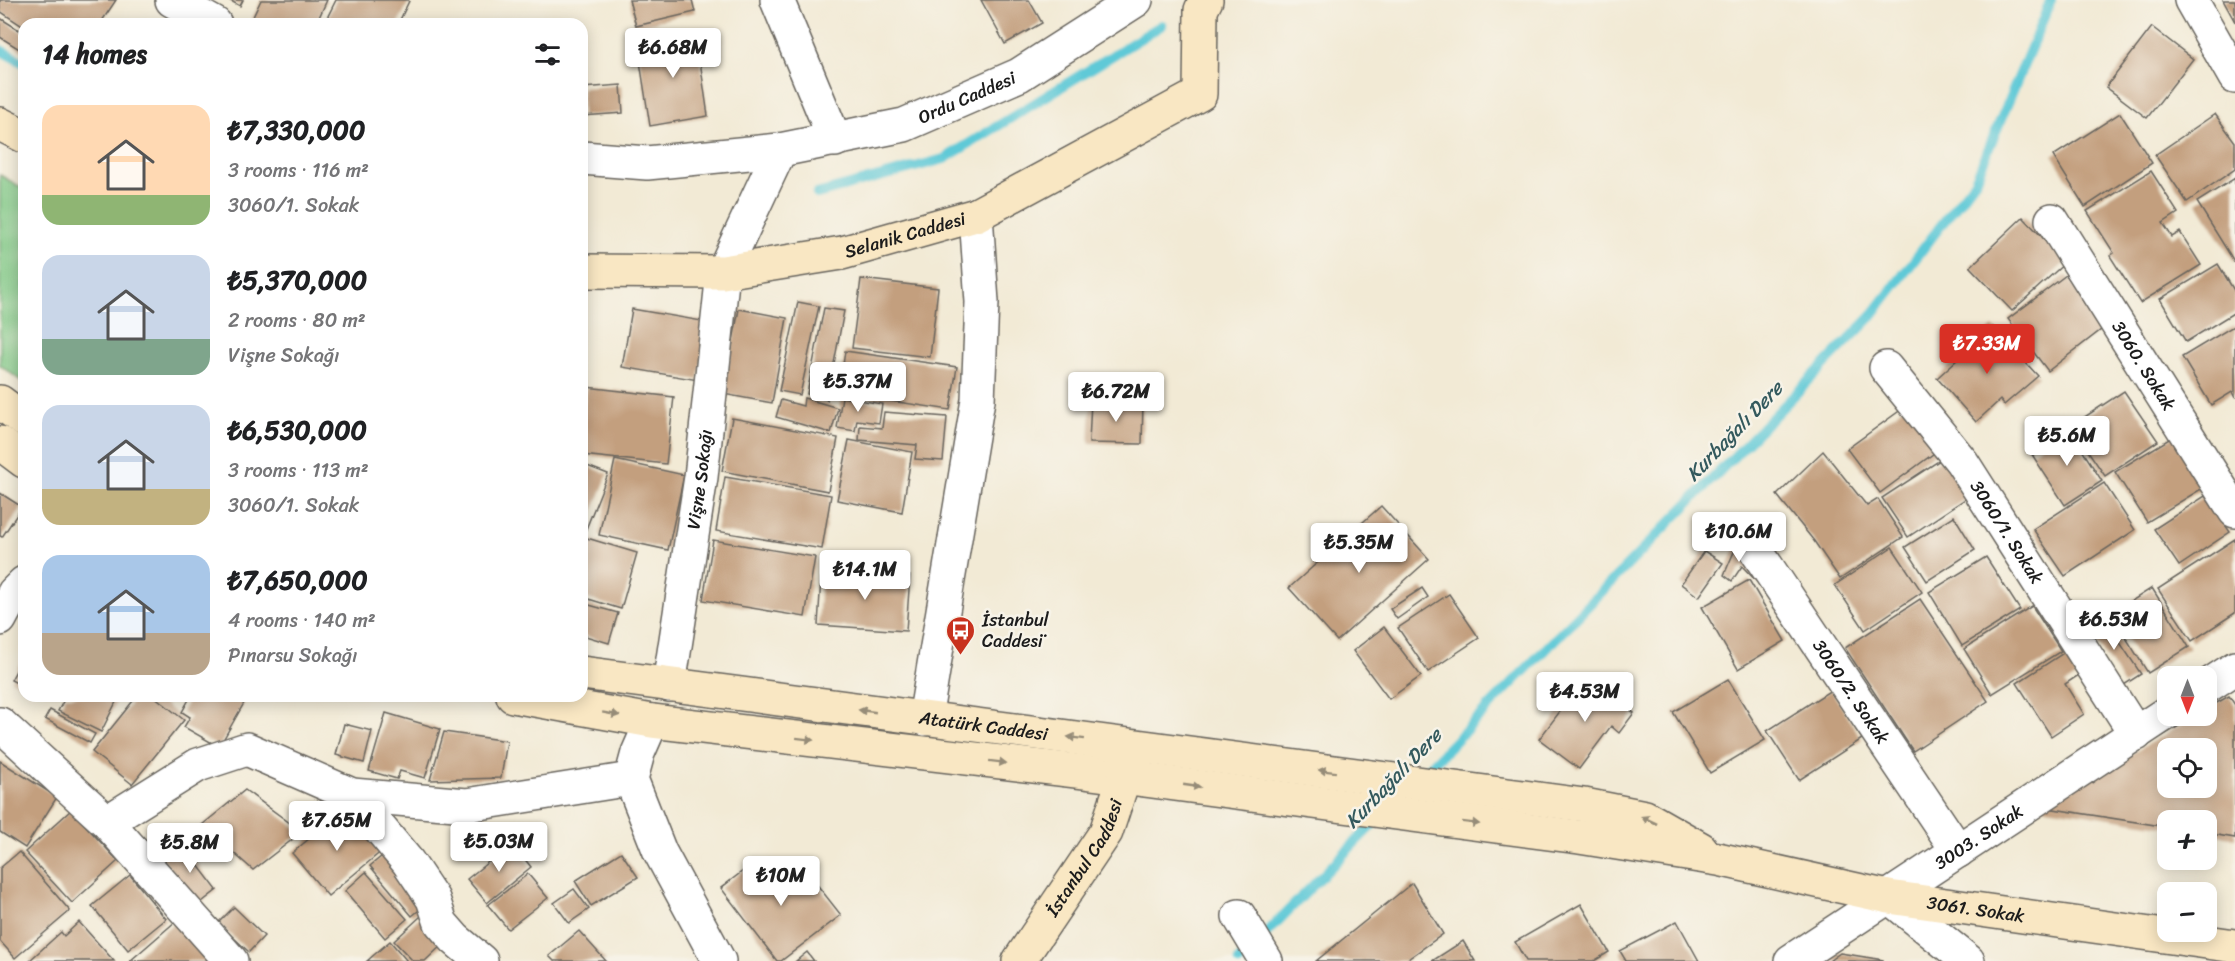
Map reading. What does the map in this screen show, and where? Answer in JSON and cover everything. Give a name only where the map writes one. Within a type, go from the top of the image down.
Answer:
[{"type":"main road","name":"Selanik Caddesi","points":[[588,271],[723,272],[842,253],[976,215],[1200,94],[1201,10],[1206,0]]},
{"type":"main road","points":[[0,124],[18,133]]},
{"type":"main road","points":[[0,402],[18,416]]},
{"type":"main road","points":[[0,443],[18,456]]},
{"type":"main road","name":"Atatürk Caddesi","points":[[588,675],[1584,805],[1645,817],[1718,859]]},
{"type":"main road","points":[[652,721],[669,685]]},
{"type":"main road","name":"Atatürk Caddesi","points":[[546,702],[652,721],[1124,777],[1579,837],[1718,859]]},
{"type":"main road","name":"İstanbul Caddesi","points":[[1019,961],[1106,832],[1134,746]]},
{"type":"main road","name":"3061. Sokak","points":[[1718,859],[1889,897],[2235,946]]},
{"type":"street","points":[[172,0],[204,18]]},
{"type":"street","points":[[777,0],[835,140]]},
{"type":"street","name":"Ordu Caddesi","points":[[588,158],[647,163],[780,150],[904,125],[1019,75],[1136,0]]},
{"type":"street","points":[[2191,0],[2235,77]]},
{"type":"street","points":[[723,272],[780,150]]},
{"type":"street","points":[[925,719],[978,400],[982,302],[976,215]]},
{"type":"street","name":"3060. Sokak","points":[[2052,220],[2235,511]]},
{"type":"street","name":"Vişne Sokağı","points":[[669,685],[701,477],[723,272]]},
{"type":"street","name":"3060/1. Sokak","points":[[1886,368],[1962,462],[2136,734]]},
{"type":"street","name":"3060/2. Sokak","points":[[1745,534],[1958,851]]},
{"type":"street","points":[[0,619],[18,589]]},
{"type":"street","points":[[2217,680],[2235,668]]},
{"type":"street","name":"3003. Sokak","points":[[1791,961],[2157,720]]},
{"type":"street","points":[[652,721],[638,753],[631,780],[660,852],[719,961]]},
{"type":"street","points":[[0,724],[107,822],[231,961]]},
{"type":"street","points":[[107,822],[198,765],[247,748],[352,795],[467,805],[631,780]]},
{"type":"street","points":[[352,795],[408,862],[433,899],[441,922],[455,939],[481,961]]},
{"type":"street","points":[[1889,897],[1968,961]]},
{"type":"street","points":[[1239,916],[1266,961]]},
{"type":"green space","points":[[0,175],[18,186],[18,378],[0,365]]},
{"type":"building","points":[[0,0],[116,0],[104,18],[18,18],[18,23],[0,11]]},
{"type":"building","points":[[229,0],[243,0],[240,6]]},
{"type":"building","points":[[261,0],[327,0],[319,18],[252,18]]},
{"type":"building","points":[[336,0],[409,1],[401,18],[327,18]]},
{"type":"building","points":[[629,0],[692,0],[695,12],[636,26]]},
{"type":"building","points":[[981,0],[1029,0],[1042,23],[1005,44]]},
{"type":"building","points":[[2223,0],[2235,0],[2235,22]]},
{"type":"building","points":[[0,18],[18,29],[18,48],[0,37]]},
{"type":"building","points":[[2152,27],[2193,59],[2147,118],[2106,87]]},
{"type":"building","points":[[696,33],[708,116],[650,126],[637,42]]},
{"type":"building","points":[[621,85],[623,113],[588,116],[588,88]]},
{"type":"building","points":[[2120,113],[2152,163],[2085,207],[2053,156]]},
{"type":"building","points":[[2215,114],[2235,142],[2235,169],[2187,202],[2155,155]]},
{"type":"building","points":[[2151,171],[2178,213],[2163,223],[2172,237],[2180,232],[2201,265],[2140,303],[2110,256],[2114,253],[2087,211]]},
{"type":"building","points":[[2235,178],[2235,263],[2197,202]]},
{"type":"building","points":[[2023,217],[2066,262],[2012,311],[1970,267]]},
{"type":"building","points":[[2218,264],[2235,292],[2235,312],[2186,342],[2160,299]]},
{"type":"building","points":[[2066,275],[2106,326],[2048,371],[2008,319]]},
{"type":"building","points":[[861,279],[938,288],[930,357],[852,348]]},
{"type":"building","points":[[798,302],[819,306],[800,395],[779,391]]},
{"type":"building","points":[[824,308],[844,311],[827,400],[807,394]]},
{"type":"building","points":[[632,309],[708,322],[698,380],[622,367]]},
{"type":"building","points":[[739,309],[787,318],[772,403],[723,394]]},
{"type":"building","points":[[2235,325],[2235,398],[2232,392],[2211,405],[2182,357]]},
{"type":"building","points":[[1993,327],[2038,376],[2004,405],[2000,400],[1976,422],[1937,378]]},
{"type":"building","points":[[845,351],[957,367],[950,410],[839,393]]},
{"type":"building","points":[[588,387],[674,397],[666,464],[588,456]]},
{"type":"building","points":[[2124,391],[2158,441],[2105,476],[2071,426]]},
{"type":"building","points":[[842,397],[882,404],[879,423],[857,420],[855,431],[837,428]]},
{"type":"building","points":[[804,398],[838,408],[831,433],[776,417],[781,400],[803,406]]},
{"type":"building","points":[[1091,401],[1143,402],[1142,444],[1089,443]]},
{"type":"building","points":[[1909,404],[1941,448],[1880,493],[1847,449]]},
{"type":"building","points":[[884,412],[947,417],[943,461],[915,459],[917,445],[859,440],[860,426],[882,428]]},
{"type":"building","points":[[732,418],[838,438],[828,491],[722,471]]},
{"type":"building","points":[[2068,428],[2102,481],[2065,505],[2031,453]]},
{"type":"building","points":[[2179,433],[2211,483],[2147,522],[2115,472]]},
{"type":"building","points":[[849,440],[912,452],[902,512],[837,500]]},
{"type":"building","points":[[1823,451],[1867,506],[1878,499],[1903,537],[1840,579],[1814,541],[1777,495]]},
{"type":"building","points":[[1946,456],[1971,495],[1908,537],[1882,498]]},
{"type":"building","points":[[615,460],[684,475],[668,550],[599,535]]},
{"type":"building","points":[[588,466],[608,474],[588,524]]},
{"type":"building","points":[[725,477],[831,495],[822,549],[716,531]]},
{"type":"building","points":[[2104,483],[2135,530],[2065,576],[2033,529]]},
{"type":"building","points":[[0,493],[18,504],[18,513],[2,537],[0,536]]},
{"type":"building","points":[[2205,496],[2230,532],[2179,566],[2154,529]]},
{"type":"building","points":[[1381,506],[1429,559],[1337,641],[1289,588]]},
{"type":"building","points":[[1954,516],[1975,550],[1927,581],[1905,547]]},
{"type":"building","points":[[588,538],[637,553],[621,609],[588,599]]},
{"type":"building","points":[[1740,538],[1759,584],[1742,566],[1732,581],[1724,575]]},
{"type":"building","points":[[2235,539],[2235,613],[2192,641],[2158,589]]},
{"type":"building","points":[[713,540],[815,557],[805,617],[703,600]]},
{"type":"building","points":[[1892,547],[1922,592],[1865,630],[1835,585]]},
{"type":"building","points":[[1704,551],[1723,563],[1699,597],[1681,584]]},
{"type":"building","points":[[1986,557],[2020,610],[1962,646],[1929,592]]},
{"type":"building","points":[[833,571],[910,576],[906,631],[818,625],[821,578],[832,579]]},
{"type":"building","points":[[1749,580],[1785,641],[1738,669],[1702,607]]},
{"type":"building","points":[[1422,588],[1428,597],[1397,619],[1390,609]]},
{"type":"building","points":[[2152,588],[2189,647],[2148,673],[2111,614]]},
{"type":"building","points":[[1449,594],[1479,638],[1428,672],[1398,628]]},
{"type":"building","points":[[1920,599],[1988,701],[1913,751],[1845,648]]},
{"type":"building","points":[[588,605],[618,613],[609,643],[588,637]]},
{"type":"building","points":[[2032,606],[2061,651],[1992,694],[1964,649]]},
{"type":"building","points":[[2103,617],[2141,674],[2124,685],[2087,627]]},
{"type":"building","points":[[1384,627],[1421,676],[1389,699],[1353,651]]},
{"type":"building","points":[[2071,648],[2085,671],[2065,684],[2084,714],[2051,736],[2017,683]]},
{"type":"building","points":[[18,667],[18,684],[11,680]]},
{"type":"building","points":[[1586,677],[1634,713],[1619,733],[1611,726],[1579,769],[1539,739]]},
{"type":"building","points":[[1728,679],[1765,740],[1710,773],[1673,712]]},
{"type":"building","points":[[1831,690],[1862,739],[1799,780],[1767,731]]},
{"type":"building","points":[[2229,696],[2235,705],[2235,838],[2217,835],[2217,810],[2157,810],[2157,825],[2041,807],[2157,739],[2157,798],[2217,798],[2217,738],[2159,738],[2179,726],[2217,726],[2217,703]]},
{"type":"building","points":[[63,702],[116,702],[101,732],[58,711]]},
{"type":"building","points":[[132,702],[162,702],[184,720],[132,784],[92,752]]},
{"type":"building","points":[[188,702],[245,702],[219,747],[184,727],[190,717],[182,712]]},
{"type":"building","points":[[50,710],[95,734],[90,743],[45,719]]},
{"type":"building","points":[[386,713],[440,729],[425,778],[400,771],[397,779],[369,771]]},
{"type":"building","points":[[344,724],[372,731],[364,763],[336,755]]},
{"type":"building","points":[[444,732],[507,741],[501,778],[430,780]]},
{"type":"building","points":[[0,761],[57,797],[25,848],[0,832]]},
{"type":"building","points":[[245,790],[302,832],[253,870],[202,825]]},
{"type":"building","points":[[347,807],[383,850],[328,896],[292,853]]},
{"type":"building","points":[[71,810],[118,861],[72,903],[25,852]]},
{"type":"building","points":[[530,825],[543,845],[526,856],[514,836]]},
{"type":"building","points":[[181,843],[217,890],[198,905],[162,858]]},
{"type":"building","points":[[512,843],[531,867],[487,903],[467,879]]},
{"type":"building","points":[[388,851],[430,901],[412,916],[370,866]]},
{"type":"building","points":[[19,852],[70,911],[15,958],[0,941],[0,868]]},
{"type":"building","points":[[621,852],[638,877],[591,906],[575,881]]},
{"type":"building","points":[[752,864],[811,877],[841,915],[781,961],[777,961],[721,888]]},
{"type":"building","points":[[366,872],[407,919],[385,938],[345,891]]},
{"type":"building","points":[[528,874],[548,898],[508,929],[488,905]]},
{"type":"building","points":[[130,875],[166,919],[128,950],[92,906]]},
{"type":"building","points":[[1412,883],[1443,934],[1405,961],[1316,961]]},
{"type":"building","points":[[574,889],[589,909],[569,923],[554,903]]},
{"type":"building","points":[[1581,904],[1609,952],[1594,961],[1526,961],[1515,942]]},
{"type":"building","points":[[234,907],[264,936],[249,952],[218,923]]},
{"type":"building","points":[[421,916],[445,942],[425,961],[413,961],[394,941]]},
{"type":"building","points":[[176,921],[211,961],[130,961]]},
{"type":"building","points":[[1677,921],[1699,961],[1626,961],[1620,951]]},
{"type":"building","points":[[79,922],[114,961],[29,961],[61,932],[64,936]]},
{"type":"building","points":[[579,931],[606,961],[554,961],[549,956]]},
{"type":"building","points":[[390,941],[407,961],[367,961]]},
{"type":"building","points":[[1463,941],[1475,961],[1432,961]]},
{"type":"building","points":[[807,952],[814,961],[796,961]]},
{"type":"building","points":[[1840,953],[1883,960],[1883,961],[1829,961]]},
{"type":"waterway","name":"Kurbağalı Dere","points":[[1420,777],[1870,318],[1975,181],[2051,0]]},
{"type":"waterway","points":[[817,194],[944,159],[1162,25]]},
{"type":"waterway","points":[[0,50],[18,60]]},
{"type":"waterway","name":"Kurbağalı Dere","points":[[1239,961],[1379,818]]},
{"type":"place","name":"İstanbul Caddesi̇","points":[[961,656]]}]
